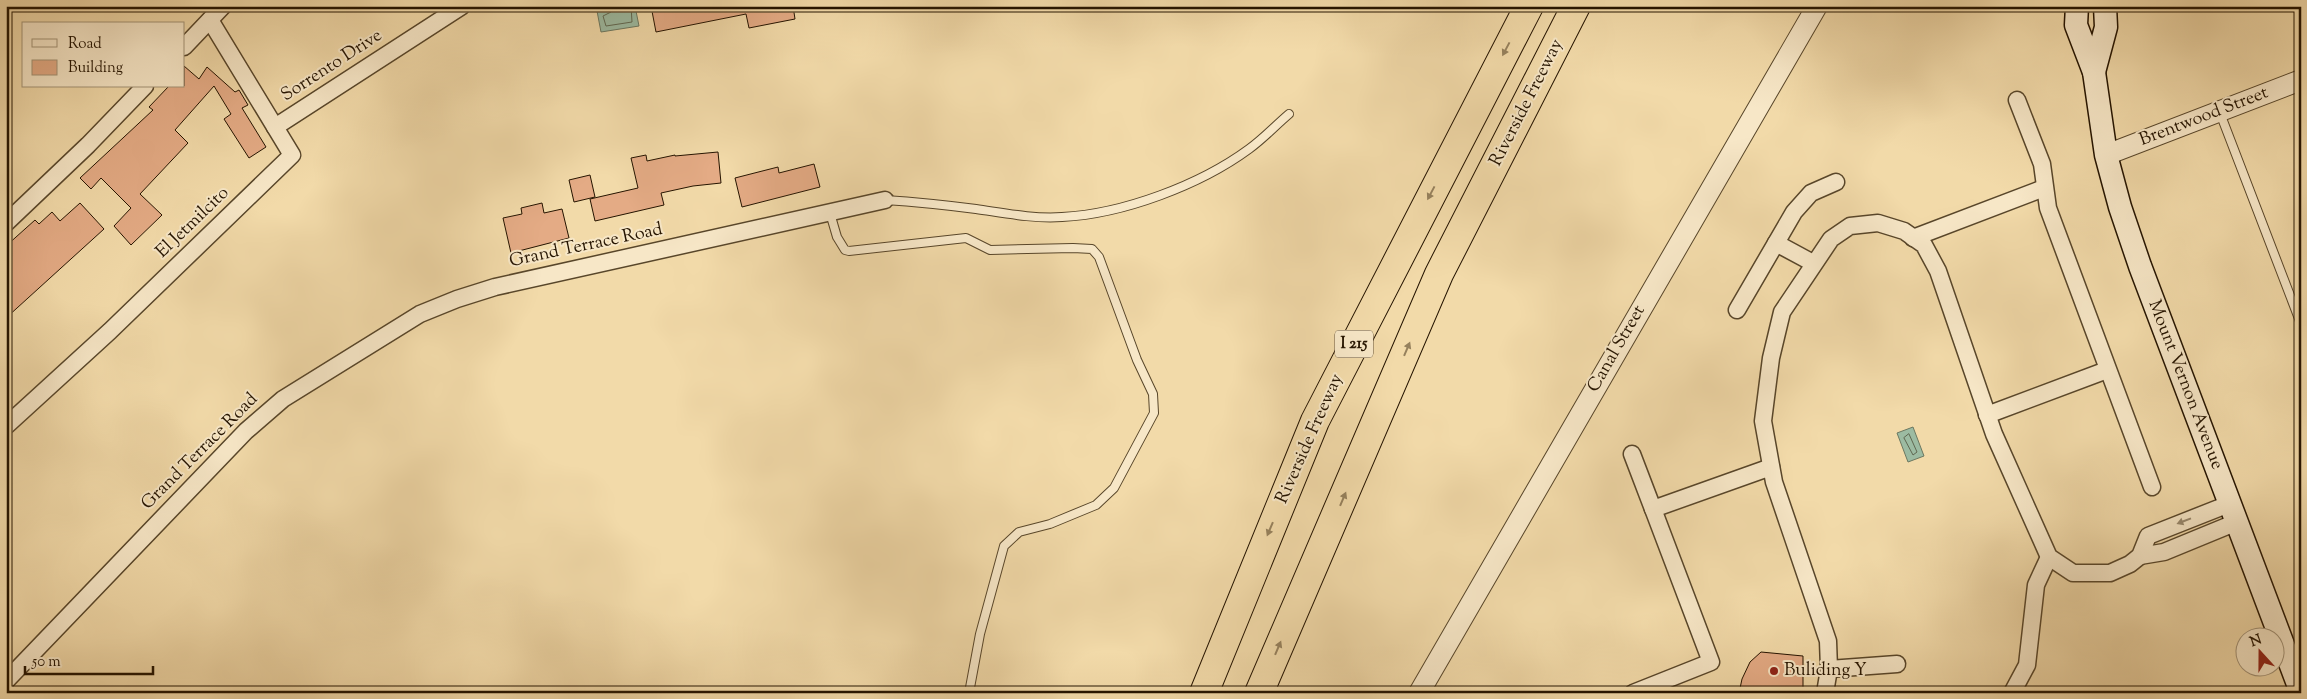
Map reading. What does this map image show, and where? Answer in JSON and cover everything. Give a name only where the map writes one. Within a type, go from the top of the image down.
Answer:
[{"type":"highway","name":"Riverside Freeway","points":[[1204,693],[1315,421],[1529,6]]},
{"type":"highway","name":"Riverside Freeway","points":[[1259,693],[1439,274],[1576,6]]},
{"type":"main road","name":"Mount Vernon Avenue","points":[[2077,6],[2076,25],[2094,72],[2106,155],[2120,207],[2140,266],[2301,692]]},
{"type":"main road","name":"Mount Vernon Avenue","points":[[2094,72],[2106,27],[2106,6]]},
{"type":"street","points":[[185,45],[223,6]]},
{"type":"street","name":"Sorrento Drive","points":[[275,127],[462,6]]},
{"type":"street","name":"Canal Street","points":[[1419,693],[1817,6]]},
{"type":"street","name":"El Jetmilcito","points":[[6,426],[110,331],[292,155],[210,20]]},
{"type":"street","name":"Brentwood Street","points":[[2106,155],[2301,80]]},
{"type":"street","points":[[6,223],[88,145],[143,88]]},
{"type":"street","points":[[2017,100],[2042,164],[2048,208],[2152,487]]},
{"type":"street","points":[[1737,310],[1794,212],[1811,193],[1836,182]]},
{"type":"street","points":[[1913,238],[2044,188]]},
{"type":"street","name":"Grand Terrace Road","points":[[6,681],[246,431],[283,399],[420,314],[456,299],[495,287],[885,200]]},
{"type":"street","points":[[1825,693],[1829,669],[1828,641],[1774,482],[1763,421],[1771,358],[1782,312],[1813,263],[1831,239],[1850,226],[1878,223],[1904,231],[1924,245],[1938,271],[1987,415],[2049,557],[2073,572],[2110,573],[2130,564],[2140,556],[2148,536],[2233,513]]},
{"type":"street","points":[[1776,243],[1813,263]]},
{"type":"street","points":[[1987,415],[2107,370]]},
{"type":"street","points":[[1632,454],[1711,662],[1633,693]]},
{"type":"street","points":[[1653,509],[1771,467]]},
{"type":"street","points":[[2012,693],[2027,665],[2036,585],[2049,557]]},
{"type":"street","points":[[1829,669],[1897,664]]},
{"type":"lane","points":[[2219,111],[2301,324]]},
{"type":"lane","name":"Grand Terrace Road","points":[[885,200],[935,204],[1024,216],[1062,218],[1101,213],[1155,198],[1222,166],[1250,149],[1288,114]]},
{"type":"lane","points":[[830,212],[840,244],[844,250],[849,251],[966,238],[990,250],[1092,249],[1099,257],[1137,360],[1153,394],[1154,412],[1114,488],[1096,505],[1050,524],[1019,532],[1004,546],[980,634],[969,693]]},
{"type":"water","points":[[622,6],[635,6],[639,26],[601,32],[597,11]]},
{"type":"water","points":[[1913,427],[1924,456],[1908,462],[1897,433]]},
{"type":"building","points":[[651,6],[793,6],[795,19],[749,28],[746,14],[656,32]]},
{"type":"building","points":[[185,67],[199,79],[207,67],[235,92],[239,90],[248,105],[242,108],[266,147],[249,158],[224,119],[231,114],[214,86],[175,130],[188,143],[140,194],[162,215],[131,245],[114,226],[131,208],[101,178],[91,189],[80,178],[153,110],[149,107],[167,88],[185,88]]},
{"type":"building","points":[[718,152],[721,183],[693,186],[661,193],[664,205],[595,221],[590,199],[638,188],[631,158],[646,155],[647,161],[675,155]]},
{"type":"building","points":[[814,164],[820,187],[742,207],[735,178],[778,167],[779,173]]},
{"type":"building","points":[[590,175],[595,197],[574,202],[569,180]]},
{"type":"building","points":[[80,203],[104,229],[6,318],[6,246],[35,220],[39,224],[52,212],[60,221]]},
{"type":"building","points":[[542,203],[544,213],[562,209],[569,238],[511,253],[503,218],[522,214],[521,208]]},
{"type":"building","name":"Buliding Y","points":[[1761,652],[1803,656],[1803,687],[1800,693],[1739,693],[1742,679],[1750,662]]},
{"type":"place","name":"Buliding Y","points":[[1774,671]]}]
